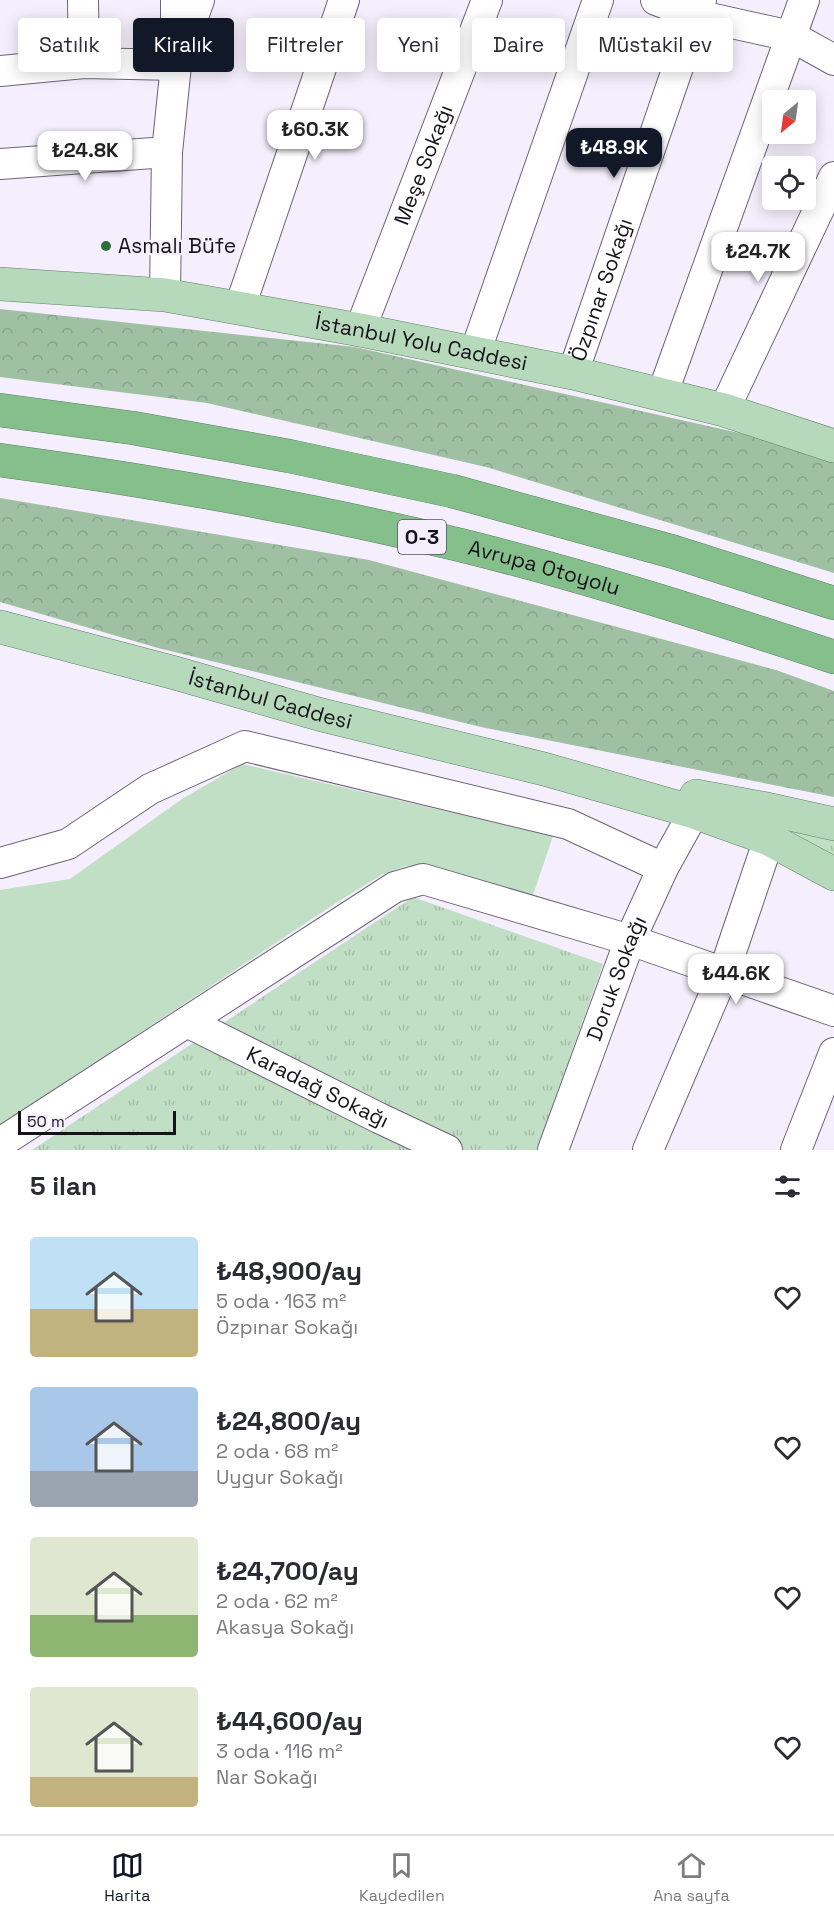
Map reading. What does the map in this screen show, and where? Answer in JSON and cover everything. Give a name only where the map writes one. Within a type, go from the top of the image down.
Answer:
[{"type":"highway","name":"O-3","points":[[0,410],[133,428],[289,456],[452,491],[674,552],[834,603]]},
{"type":"highway","name":"Avrupa Otoyolu","points":[[0,460],[239,498],[460,545],[620,589],[834,657]]},
{"type":"main road","name":"İstanbul Yolu Caddesi","points":[[0,284],[165,295],[240,307],[573,373],[831,439]]},
{"type":"main road","name":"İstanbul Caddesi","points":[[0,627],[322,715],[544,769]]},
{"type":"main road","points":[[544,769],[694,812],[769,839],[834,874]]},
{"type":"main road","points":[[544,769],[767,809],[834,824]]},
{"type":"street","points":[[82,0],[83,18]]},
{"type":"street","points":[[176,0],[176,18]]},
{"type":"street","points":[[193,18],[199,0]]},
{"type":"street","points":[[240,307],[344,0]]},
{"type":"street","name":"Meşe Sokağı","points":[[360,330],[487,0]]},
{"type":"street","points":[[475,353],[597,0]]},
{"type":"street","points":[[656,0],[698,7],[791,36],[834,60]]},
{"type":"street","points":[[662,395],[804,0]]},
{"type":"street","name":"Özpınar Sokağı","points":[[573,373],[698,7]]},
{"type":"street","points":[[0,71],[18,69]]},
{"type":"street","points":[[165,295],[167,152],[175,72]]},
{"type":"street","points":[[0,164],[167,152]]},
{"type":"street","points":[[724,410],[834,177]]},
{"type":"street","points":[[0,863],[68,844],[150,789],[245,746],[568,824],[663,868]]},
{"type":"street","name":"Doruk Sokağı","points":[[553,1150],[630,940],[663,868],[694,812]]},
{"type":"street","points":[[648,1150],[724,972],[769,839]]},
{"type":"street","points":[[0,1143],[395,887],[423,879],[630,940],[834,1011]]},
{"type":"street","name":"Karadağ Sokağı","points":[[188,1022],[447,1150]]},
{"type":"street","points":[[796,1150],[834,1053]]},
{"type":"green space","points":[[0,309],[355,347],[802,447],[834,460],[834,573],[486,467],[207,403],[0,377]]},
{"type":"green space","points":[[0,498],[369,560],[776,670],[834,691],[834,797],[481,727],[158,648],[0,602]]},
{"type":"green space","points":[[242,764],[553,836],[533,895],[423,867],[406,866],[383,874],[0,1126],[0,890],[70,879],[182,799]]},
{"type":"green space","points":[[790,830],[834,839],[834,857]]},
{"type":"green space","points":[[413,897],[603,964],[537,1150],[32,1150]]},
{"type":"place","name":"Asmalı Büfe","points":[[106,246]]}]
